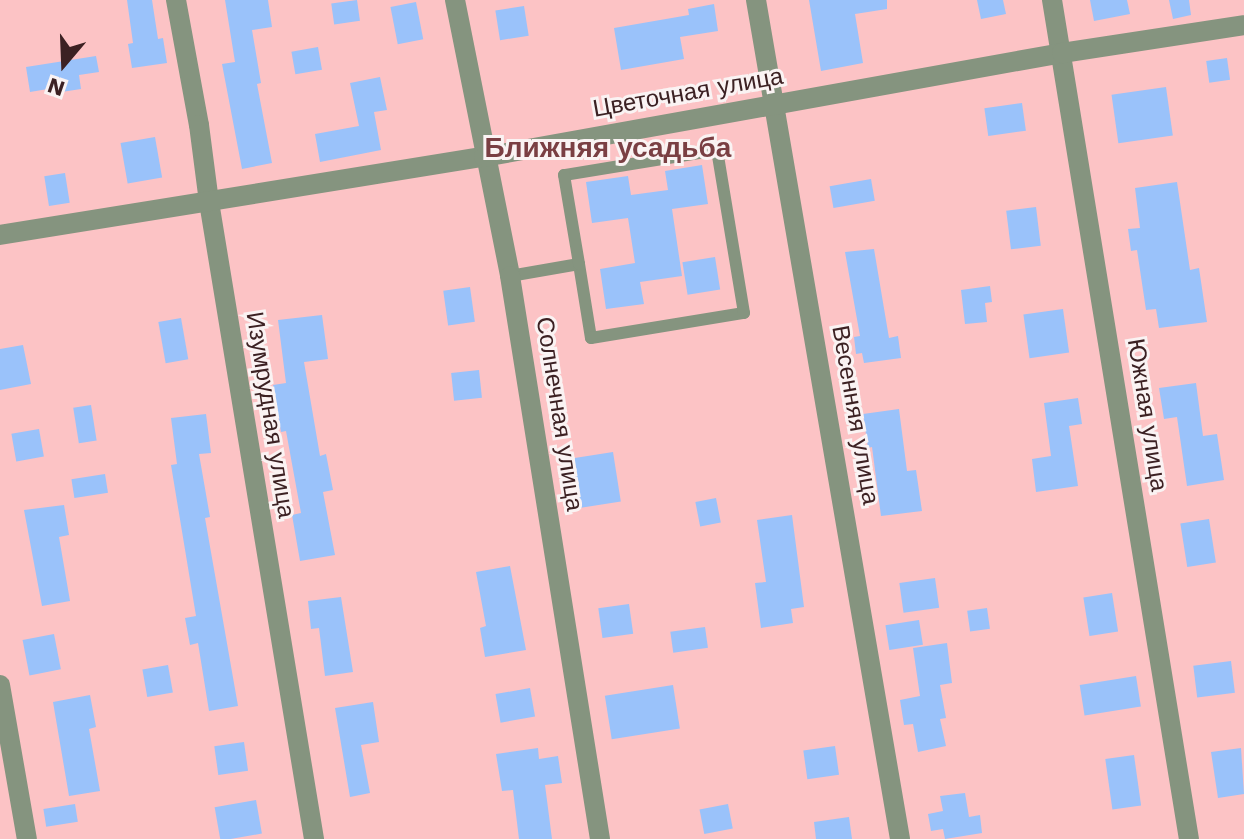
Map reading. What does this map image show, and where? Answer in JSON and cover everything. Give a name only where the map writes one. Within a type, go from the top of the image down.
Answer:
[{"type":"street","name":"Изумрудная улица","points":[[176,0],[199,125],[314,839]]},
{"type":"street","name":"Солнечная улица","points":[[455,0],[510,276],[600,839]]},
{"type":"street","name":"Весенняя улица","points":[[756,0],[777,104],[900,839]]},
{"type":"street","name":"Южная улица","points":[[1052,0],[1189,839]]},
{"type":"street","name":"Цветочная улица","points":[[0,235],[484,157],[1062,53],[1244,25]]},
{"type":"street","points":[[0,685],[27,839]]},
{"type":"lane","points":[[717,150],[744,313],[591,338],[579,264],[564,175],[717,150]]},
{"type":"lane","points":[[510,276],[579,264]]},
{"type":"building","points":[[127,0],[152,0],[158,39],[163,38],[167,63],[132,68],[128,44],[133,43]]},
{"type":"building","points":[[225,0],[268,0],[272,27],[252,30],[261,83],[257,84],[272,163],[242,169],[222,64],[235,62]]},
{"type":"building","points":[[357,0],[360,21],[334,24],[331,4]]},
{"type":"building","points":[[809,0],[887,0],[887,9],[855,14],[863,63],[821,71]]},
{"type":"building","points":[[977,0],[1003,0],[1006,14],[981,19]]},
{"type":"building","points":[[1090,0],[1127,0],[1130,14],[1094,21]]},
{"type":"building","points":[[1169,0],[1189,0],[1191,15],[1173,19]]},
{"type":"building","points":[[416,2],[423,39],[398,44],[390,7]]},
{"type":"building","points":[[714,4],[718,31],[680,37],[684,59],[621,70],[614,28],[689,15],[688,9]]},
{"type":"building","points":[[524,6],[529,36],[500,40],[495,11]]},
{"type":"building","points":[[318,47],[322,70],[295,74],[291,52]]},
{"type":"building","points":[[96,56],[99,72],[79,75],[81,89],[55,93],[54,88],[30,92],[26,67]]},
{"type":"building","points":[[1227,58],[1230,80],[1209,83],[1206,61]]},
{"type":"building","points":[[380,77],[387,110],[374,112],[381,150],[320,162],[315,134],[359,126],[350,83]]},
{"type":"building","points":[[1166,87],[1173,136],[1118,143],[1112,95]]},
{"type":"building","points":[[1022,103],[1026,131],[988,136],[984,108]]},
{"type":"building","points":[[155,137],[162,177],[128,183],[121,143]]},
{"type":"building","points":[[702,165],[708,204],[672,209],[682,276],[640,282],[644,304],[606,309],[600,269],[635,263],[628,218],[592,223],[586,182],[628,176],[631,195],[668,190],[665,171]]},
{"type":"building","points":[[65,173],[70,203],[49,206],[44,176]]},
{"type":"building","points":[[871,179],[875,201],[833,208],[830,186]]},
{"type":"building","points":[[1177,182],[1190,270],[1199,268],[1207,322],[1159,328],[1156,309],[1146,310],[1137,250],[1131,251],[1128,229],[1140,228],[1135,188]]},
{"type":"building","points":[[1036,207],[1041,246],[1011,249],[1006,211]]},
{"type":"building","points":[[874,249],[889,338],[898,336],[901,358],[864,363],[862,353],[856,354],[854,337],[860,336],[845,252]]},
{"type":"building","points":[[715,257],[720,290],[688,295],[682,262]]},
{"type":"building","points":[[990,286],[992,302],[985,303],[987,322],[965,324],[961,290]]},
{"type":"building","points":[[470,287],[475,322],[448,325],[443,291]]},
{"type":"building","points":[[1063,309],[1069,353],[1030,358],[1023,315]]},
{"type":"building","points":[[322,315],[328,359],[304,362],[320,456],[326,454],[333,490],[323,492],[335,555],[300,561],[292,515],[301,513],[286,431],[281,432],[273,385],[286,383],[278,320]]},
{"type":"building","points":[[181,318],[188,359],[166,363],[158,322]]},
{"type":"building","points":[[23,345],[31,384],[0,390],[0,349]]},
{"type":"building","points":[[479,370],[482,398],[454,401],[451,373]]},
{"type":"building","points":[[1196,383],[1203,436],[1217,434],[1224,480],[1187,486],[1177,417],[1164,419],[1159,388]]},
{"type":"building","points":[[1078,398],[1082,424],[1069,426],[1078,486],[1036,492],[1032,459],[1051,456],[1044,403]]},
{"type":"building","points":[[91,405],[97,441],[79,443],[73,408]]},
{"type":"building","points":[[899,409],[907,471],[916,470],[922,511],[881,516],[872,447],[868,448],[863,414]]},
{"type":"building","points":[[206,414],[211,453],[199,454],[210,517],[205,518],[238,706],[209,711],[198,643],[190,645],[185,618],[196,616],[171,465],[177,464],[171,418]]},
{"type":"building","points":[[39,429],[44,457],[16,461],[11,434]]},
{"type":"building","points":[[613,452],[621,501],[579,508],[572,459]]},
{"type":"building","points":[[105,474],[108,493],[74,498],[71,479]]},
{"type":"building","points":[[716,498],[721,523],[700,527],[695,502]]},
{"type":"building","points":[[64,505],[69,535],[59,537],[70,601],[42,606],[24,510]]},
{"type":"building","points":[[792,515],[804,607],[791,609],[793,623],[761,628],[755,583],[766,582],[757,520]]},
{"type":"building","points":[[1209,519],[1216,562],[1187,567],[1180,524]]},
{"type":"building","points":[[510,566],[526,650],[485,657],[480,628],[486,626],[476,572]]},
{"type":"building","points":[[935,578],[939,608],[904,613],[899,583]]},
{"type":"building","points":[[1112,593],[1118,632],[1089,636],[1083,598]]},
{"type":"building","points":[[341,597],[353,672],[325,676],[319,628],[311,629],[308,601]]},
{"type":"building","points":[[629,604],[633,634],[602,638],[598,608]]},
{"type":"building","points":[[987,608],[990,629],[970,632],[967,611]]},
{"type":"building","points":[[919,620],[923,645],[889,650],[885,625]]},
{"type":"building","points":[[705,627],[708,648],[673,653],[670,632]]},
{"type":"building","points":[[54,634],[61,669],[29,675],[23,640]]},
{"type":"building","points":[[947,643],[952,683],[940,685],[946,718],[940,719],[946,746],[918,752],[913,724],[904,725],[900,700],[920,696],[913,648]]},
{"type":"building","points":[[1231,661],[1235,693],[1197,697],[1193,666]]},
{"type":"building","points":[[168,665],[173,693],[147,697],[142,670]]},
{"type":"building","points":[[1136,676],[1141,707],[1085,716],[1080,685]]},
{"type":"building","points":[[673,685],[680,728],[612,739],[605,696]]},
{"type":"building","points":[[530,688],[535,717],[501,723],[496,694]]},
{"type":"building","points":[[90,695],[96,727],[89,729],[100,791],[69,796],[53,702]]},
{"type":"building","points":[[373,702],[379,742],[361,745],[370,793],[350,797],[335,708]]},
{"type":"building","points":[[244,742],[248,771],[218,775],[214,746]]},
{"type":"building","points":[[835,746],[839,775],[807,779],[803,750]]},
{"type":"building","points":[[538,748],[539,759],[558,756],[562,783],[545,785],[552,839],[519,839],[513,790],[502,791],[496,754]]},
{"type":"building","points":[[1241,748],[1244,794],[1218,798],[1211,752]]},
{"type":"building","points":[[1134,755],[1141,806],[1112,810],[1105,759]]},
{"type":"building","points":[[965,793],[969,817],[980,815],[982,833],[945,839],[943,829],[931,831],[928,814],[943,811],[940,796]]},
{"type":"building","points":[[256,800],[262,833],[220,839],[215,807]]},
{"type":"building","points":[[75,804],[78,822],[46,827],[43,809]]},
{"type":"building","points":[[728,804],[733,829],[704,834],[700,810]]},
{"type":"building","points":[[849,817],[852,839],[816,839],[814,822]]},
{"type":"district","name":"Ближняя усадьба","points":[[608,148]]}]
